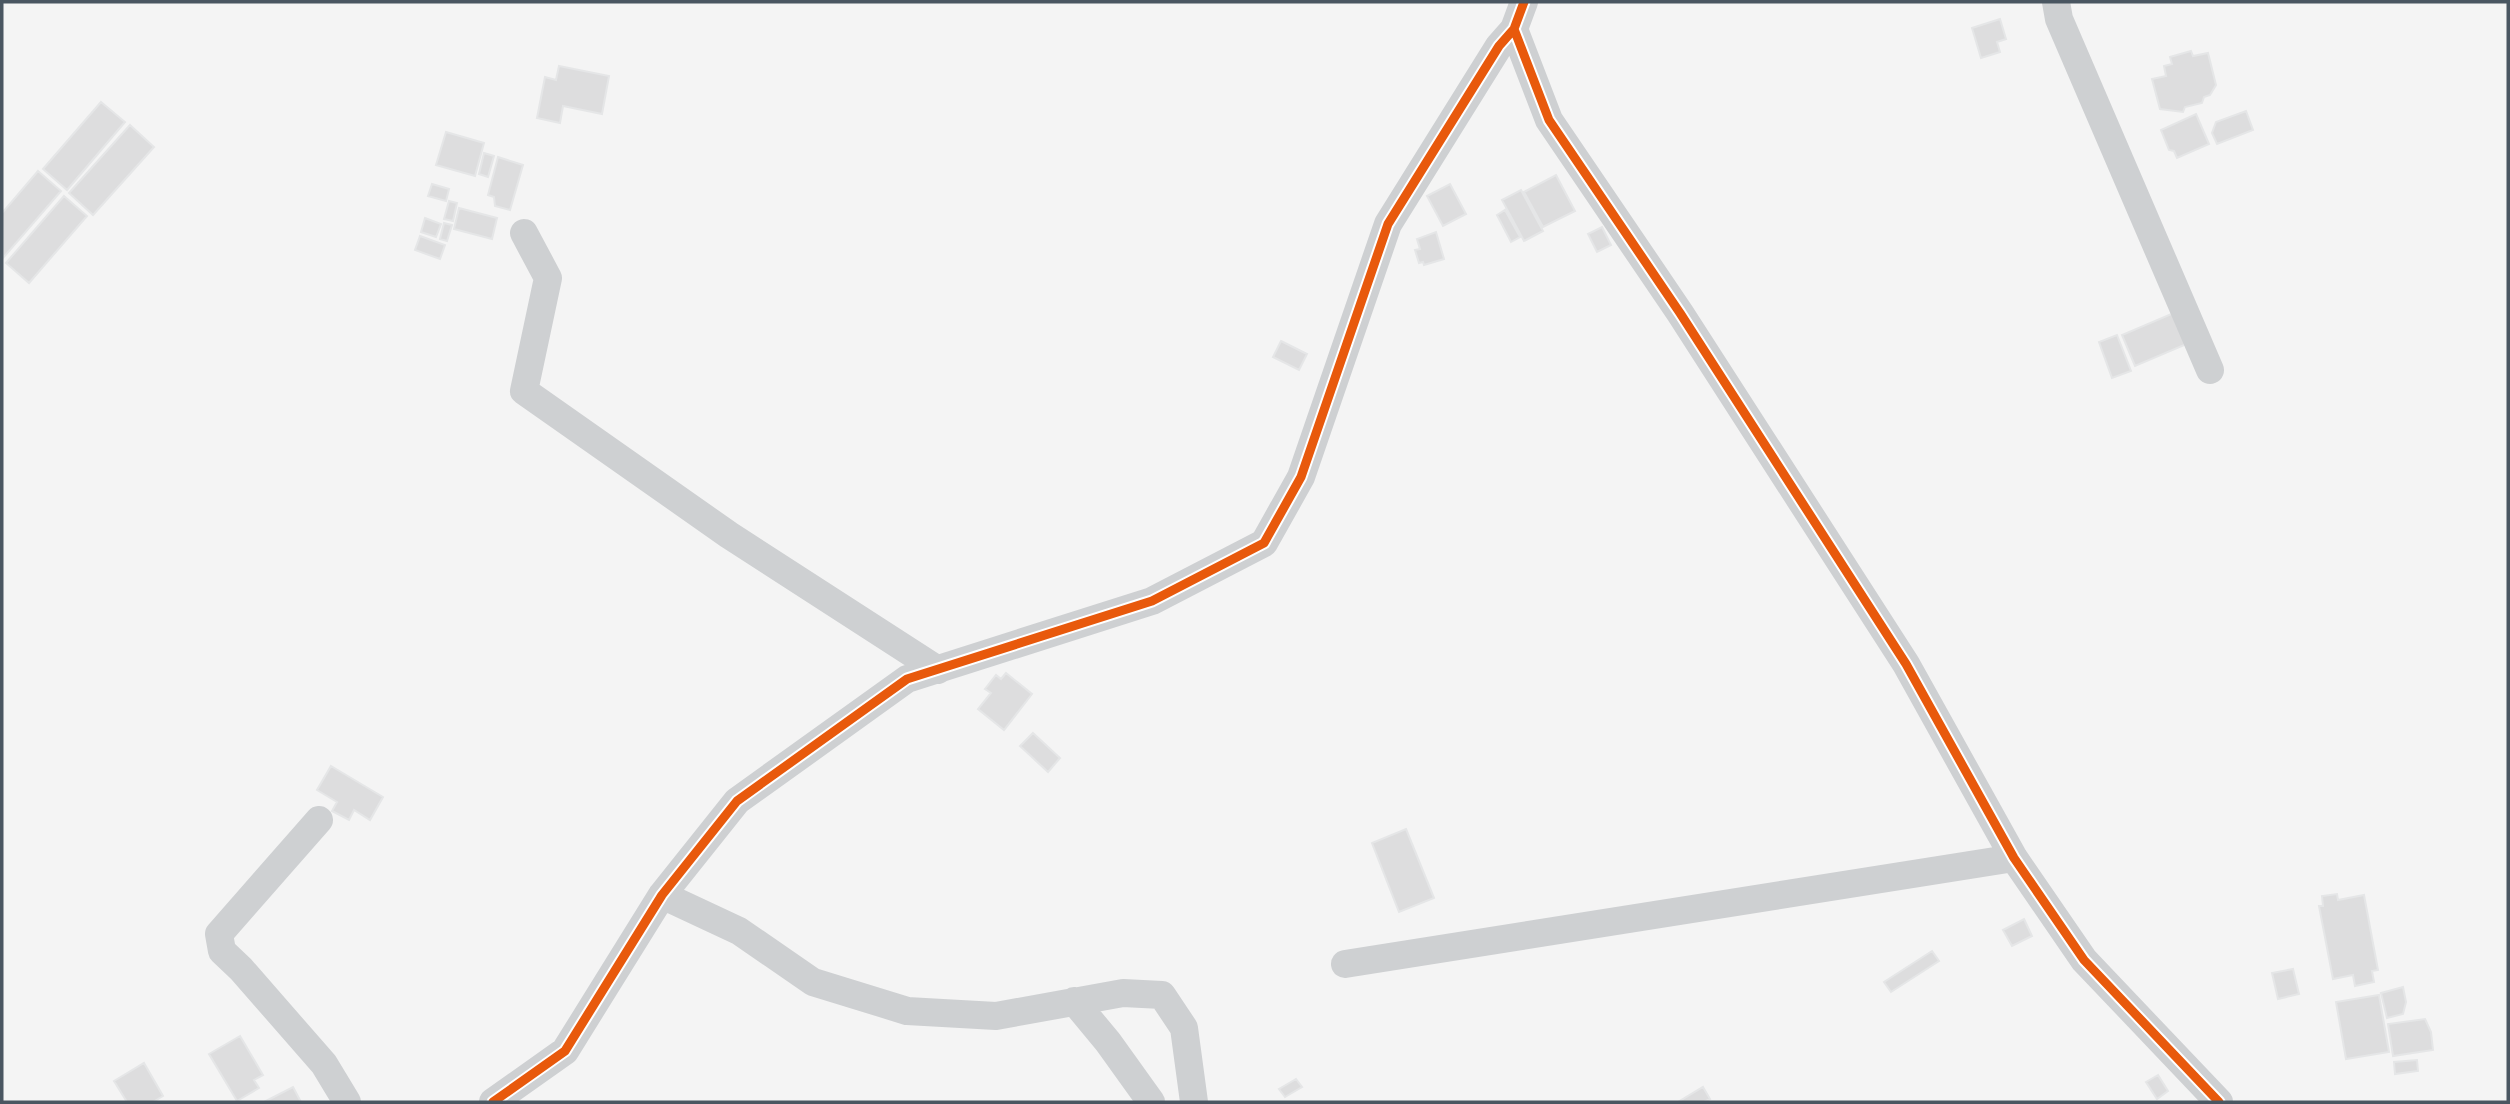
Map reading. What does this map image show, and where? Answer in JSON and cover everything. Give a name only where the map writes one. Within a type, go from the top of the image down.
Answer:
[{"type":"street","points":[[493,1102],[565,1051],[662,895],[737,801],[907,679],[1152,601],[1264,543],[1301,477],[1388,224],[1499,46],[1514,29],[1524,2]]},
{"type":"street","points":[[2056,2],[2059,19],[2210,370]]},
{"type":"street","points":[[1514,29],[1549,120],[1680,313],[1906,664],[2014,858],[2084,960],[2219,1102]]},
{"type":"street","points":[[524,233],[548,278],[524,391],[729,536],[938,670]]},
{"type":"street","points":[[318,820],[219,934],[222,951],[324,1064],[347,1102]]},
{"type":"street","points":[[1345,964],[2014,858]]},
{"type":"street","points":[[662,895],[738,931],[813,982],[907,1011],[996,1016],[1123,993],[1162,995],[1184,1028],[1194,1102]]},
{"type":"street","points":[[1074,1001],[1152,1102]]},
{"type":"building","points":[[2000,19],[2006,39],[1997,42],[2000,52],[1981,58],[1972,28]]},
{"type":"building","points":[[2191,51],[2193,56],[2208,53],[2216,85],[2210,95],[2204,97],[2202,103],[2185,107],[2183,112],[2160,109],[2152,79],[2166,76],[2164,66],[2172,64],[2170,57]]},
{"type":"building","points":[[559,66],[609,76],[602,114],[563,106],[560,123],[537,118],[545,77],[556,80]]},
{"type":"building","points":[[101,102],[125,122],[67,190],[43,169]]},
{"type":"building","points":[[2246,111],[2253,130],[2217,144],[2212,133],[2216,122]]},
{"type":"building","points":[[2196,114],[2209,144],[2177,158],[2174,151],[2169,150],[2161,130]]},
{"type":"building","points":[[130,125],[154,147],[93,215],[69,193]]},
{"type":"building","points":[[446,132],[484,143],[475,176],[436,165]]},
{"type":"building","points":[[484,153],[494,156],[488,177],[479,174]]},
{"type":"building","points":[[498,157],[523,165],[510,210],[495,206],[494,197],[488,195]]},
{"type":"building","points":[[38,171],[61,191],[3,258],[2,213]]},
{"type":"building","points":[[1556,175],[1575,211],[1543,227],[1524,192]]},
{"type":"building","points":[[432,184],[449,189],[446,201],[428,196]]},
{"type":"building","points":[[1450,184],[1466,214],[1443,226],[1427,196]]},
{"type":"building","points":[[1521,190],[1543,231],[1524,241],[1502,200]]},
{"type":"building","points":[[64,196],[87,216],[29,283],[6,263]]},
{"type":"building","points":[[449,201],[457,203],[453,221],[444,219]]},
{"type":"building","points":[[459,208],[497,218],[492,239],[454,229]]},
{"type":"building","points":[[1505,210],[1520,237],[1511,242],[1497,215]]},
{"type":"building","points":[[425,218],[441,224],[436,237],[421,232]]},
{"type":"building","points":[[444,223],[452,225],[447,241],[440,239]]},
{"type":"building","points":[[1602,227],[1611,245],[1597,252],[1588,234]]},
{"type":"building","points":[[1436,232],[1444,259],[1424,265],[1423,262],[1419,263],[1415,250],[1420,249],[1417,239]]},
{"type":"building","points":[[420,236],[445,245],[440,259],[415,250]]},
{"type":"building","points":[[2176,312],[2189,343],[2135,366],[2122,335]]},
{"type":"building","points":[[2117,335],[2131,371],[2112,378],[2099,342]]},
{"type":"building","points":[[1281,341],[1307,354],[1299,370],[1273,357]]},
{"type":"building","points":[[1006,673],[1032,694],[1004,730],[978,709],[991,693],[985,689],[996,675],[1001,679]]},
{"type":"building","points":[[1033,733],[1060,758],[1048,772],[1020,746]]},
{"type":"building","points":[[331,766],[383,797],[370,820],[354,810],[349,820],[332,811],[337,802],[317,790]]},
{"type":"building","points":[[1406,829],[1434,898],[1399,912],[1372,843]]},
{"type":"building","points":[[2337,894],[2338,900],[2364,895],[2378,970],[2372,971],[2374,982],[2355,986],[2353,975],[2333,979],[2319,906],[2323,906],[2322,896]]},
{"type":"building","points":[[2024,919],[2032,936],[2012,946],[2003,930]]},
{"type":"building","points":[[1932,951],[1939,961],[1891,992],[1884,982]]},
{"type":"building","points":[[2293,969],[2299,994],[2278,999],[2272,973]]},
{"type":"building","points":[[2403,987],[2406,1002],[2403,1014],[2387,1018],[2381,993]]},
{"type":"building","points":[[2379,995],[2389,1052],[2346,1059],[2336,1002]]},
{"type":"building","points":[[2425,1019],[2431,1032],[2433,1050],[2393,1056],[2388,1024]]},
{"type":"building","points":[[240,1036],[263,1075],[254,1080],[259,1088],[237,1101],[209,1054]]},
{"type":"building","points":[[2417,1060],[2418,1071],[2395,1074],[2394,1062]]},
{"type":"building","points":[[144,1063],[163,1096],[153,1102],[127,1102],[114,1081]]},
{"type":"building","points":[[2158,1075],[2168,1091],[2157,1099],[2146,1082]]},
{"type":"building","points":[[1296,1079],[1302,1087],[1285,1097],[1279,1089]]},
{"type":"building","points":[[293,1087],[301,1102],[264,1102]]},
{"type":"building","points":[[1703,1087],[1710,1099],[1704,1102],[1678,1102]]},
{"type":"cycle path","points":[[493,1102],[565,1051],[662,895],[737,801],[907,679],[1152,601],[1264,543],[1301,477],[1388,224],[1499,46],[1514,29],[1524,2]]},
{"type":"cycle path","points":[[1514,29],[1549,120],[1680,313],[1906,664],[2014,858],[2084,960],[2219,1102]]}]
